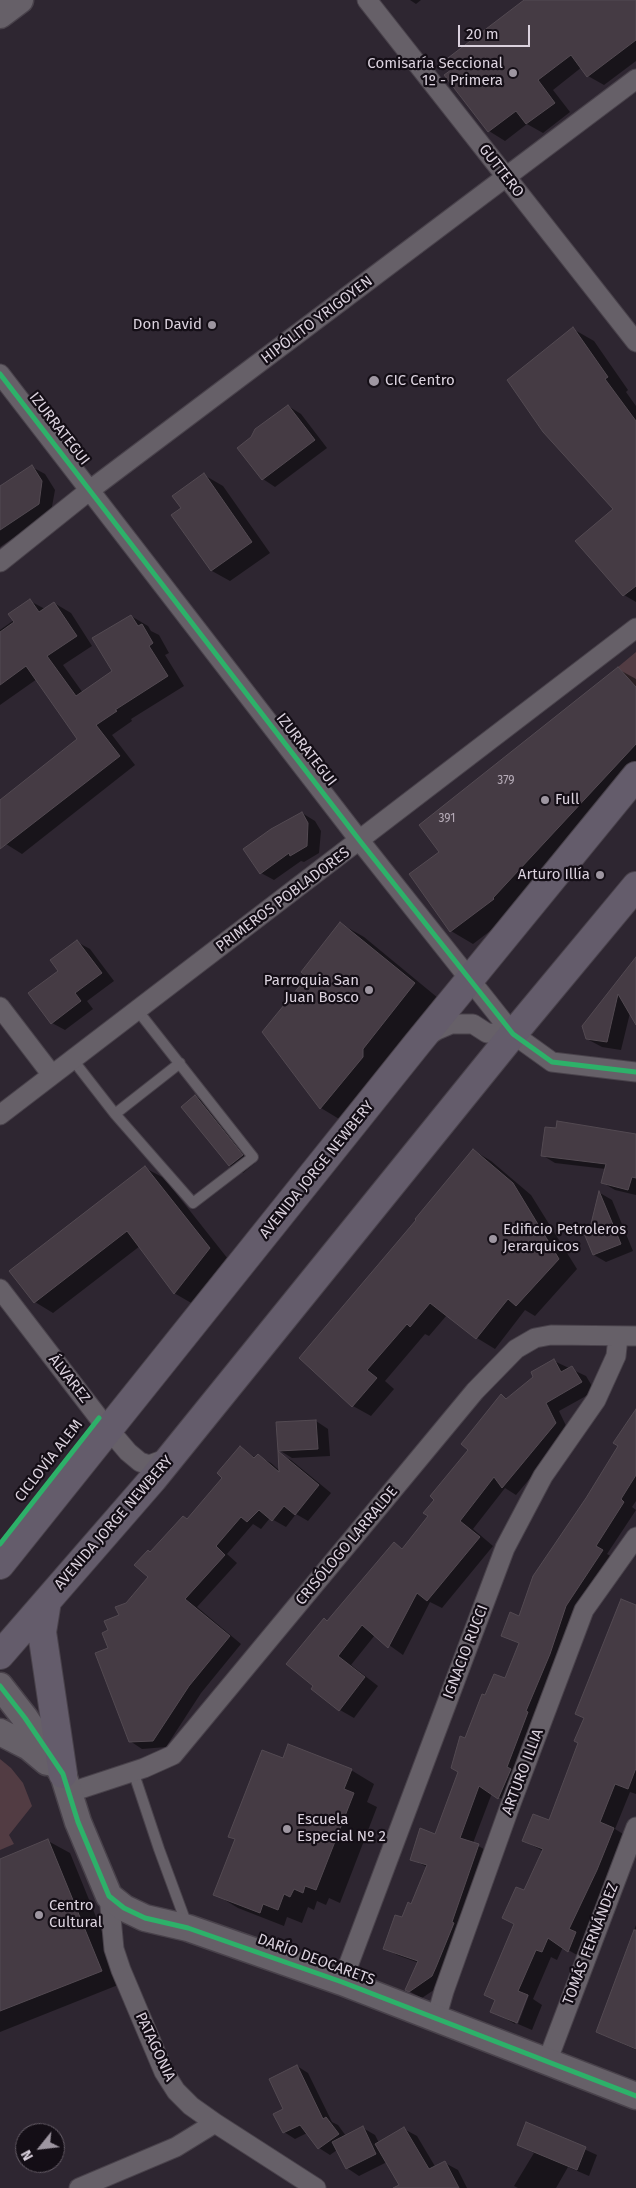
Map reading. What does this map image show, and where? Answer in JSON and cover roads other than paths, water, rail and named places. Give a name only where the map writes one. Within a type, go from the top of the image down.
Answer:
[{"type":"highway","name":"AVENIDA JORGE NEWBERY","points":[[0,1566],[417,1044],[636,776]]},
{"type":"highway","name":"AVENIDA JORGE NEWBERY","points":[[0,1656],[171,1457],[512,1034],[636,886]]},
{"type":"highway","points":[[47,1601],[42,1632],[66,1784]]},
{"type":"street","points":[[0,15],[20,0]]},
{"type":"street","name":"GUTTERO","points":[[367,0],[636,342]]},
{"type":"street","name":"HIPÓLITO YRIGOYEN","points":[[0,562],[90,490],[636,80]]},
{"type":"street","name":"IZURRATEGUI","points":[[0,374],[360,841],[512,1034],[552,1062],[636,1072]]},
{"type":"street","name":"PRIMEROS POBLADORES","points":[[0,1115],[636,628]]},
{"type":"street","points":[[0,1007],[52,1075]]},
{"type":"street","points":[[417,1044],[437,1030],[452,1024],[473,1024],[487,1033],[512,1034]]},
{"type":"street","name":"ÁLVAREZ","points":[[0,1289],[108,1430],[140,1462],[149,1465],[171,1457]]},
{"type":"street","name":"CRISÓLOGO LARRALDE","points":[[66,1784],[133,1771],[173,1755],[475,1391],[516,1349],[535,1338],[551,1335],[627,1336]]},
{"type":"street","name":"IGNACIO RUCCI","points":[[342,1982],[505,1548],[543,1476],[596,1400],[627,1336]]},
{"type":"street","name":"ARTURO ILLIA","points":[[436,2020],[444,1991],[506,1815],[584,1610],[636,1537]]},
{"type":"street","points":[[0,1686],[25,1718],[66,1784],[109,1896]]},
{"type":"street","points":[[0,1732],[29,1748],[66,1784]]},
{"type":"street","name":"TOMÁS FERNÁNDEZ","points":[[547,2062],[631,1852],[636,1827]]},
{"type":"street","name":"DARÍO DEOCARETS","points":[[109,1896],[124,1908],[145,1918],[188,1928],[342,1982],[636,2096]]},
{"type":"street","name":"PATAGONIA","points":[[109,1896],[114,1949],[120,1970],[164,2072],[176,2091],[191,2106],[215,2124],[316,2188]]},
{"type":"street","points":[[79,2188],[176,2147],[215,2124]]},
{"type":"lane","points":[[73,1060],[115,1114],[193,1203],[253,1157],[138,1011]]},
{"type":"lane","points":[[115,1114],[180,1063]]},
{"type":"lane","points":[[133,1771],[188,1928]]},
{"type":"place","name":"Comisaría Seccional 1º - Primera","points":[[513,73]]},
{"type":"place","name":"Don David","points":[[212,325]]},
{"type":"place","name":"CIC Centro","points":[[374,381]]},
{"type":"place","name":"Full","points":[[545,800]]},
{"type":"place","name":"Arturo Illía","points":[[600,875]]},
{"type":"place","name":"Parroquia San Juan Bosco","points":[[369,990]]},
{"type":"place","name":"Edificio Petroleros Jerarquicos","points":[[493,1239]]},
{"type":"place","name":"Escuela Especial Nº 2","points":[[287,1829]]},
{"type":"place","name":"Centro Cultural","points":[[39,1915]]}]
